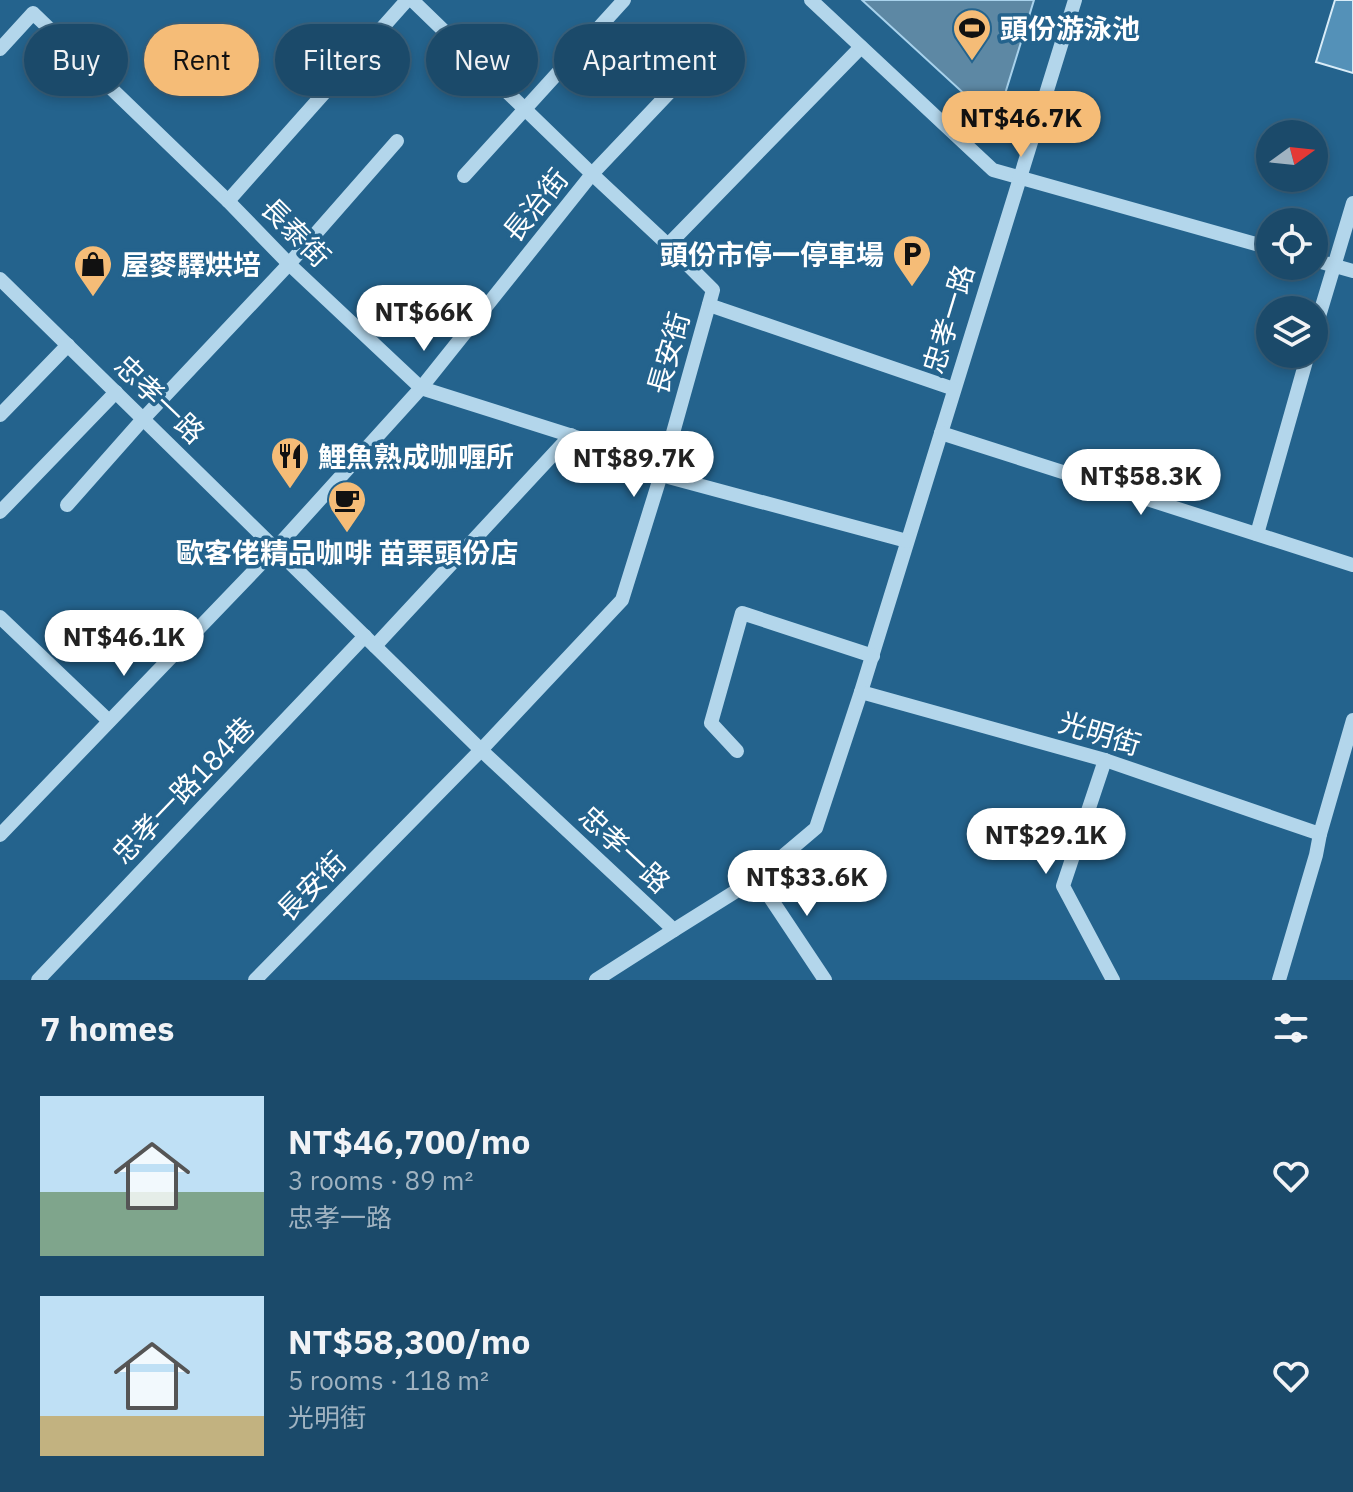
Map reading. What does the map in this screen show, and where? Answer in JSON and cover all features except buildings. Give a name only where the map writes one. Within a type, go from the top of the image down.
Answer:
[{"type":"street","name":"長安街","points":[[255,980],[481,750],[622,600],[663,470],[713,290],[409,0]]},
{"type":"street","points":[[228,201],[409,0]]},
{"type":"street","points":[[464,176],[624,0]]},
{"type":"street","points":[[811,0],[993,170],[1256,244]]},
{"type":"street","name":"忠孝一路","points":[[3,288],[68,345],[481,750],[674,930],[757,878],[816,828],[873,656],[1075,0]]},
{"type":"street","points":[[0,49],[29,6]]},
{"type":"street","name":"長泰街","points":[[29,6],[289,264],[421,388],[571,435],[663,470],[907,541]]},
{"type":"street","points":[[668,245],[861,47]]},
{"type":"street","name":"長治街","points":[[0,835],[276,548],[421,388],[592,174],[666,96]]},
{"type":"street","points":[[67,505],[289,264],[397,141]]},
{"type":"street","points":[[1324,296],[1353,203]]},
{"type":"street","points":[[1328,264],[1353,271]]},
{"type":"street","points":[[709,305],[954,389]]},
{"type":"street","points":[[0,415],[68,345]]},
{"type":"street","points":[[1257,534],[1304,368]]},
{"type":"street","points":[[0,512],[116,392]]},
{"type":"street","points":[[941,433],[1353,565]]},
{"type":"street","name":"忠孝一路184巷","points":[[38,980],[571,435]]},
{"type":"street","points":[[737,751],[711,723],[742,613],[873,656]]},
{"type":"street","points":[[0,617],[109,721]]},
{"type":"street","name":"光明街","points":[[861,692],[1105,760],[1320,834]]},
{"type":"street","points":[[1279,980],[1353,720]]},
{"type":"street","points":[[1105,760],[1063,886],[1109,978]]},
{"type":"street","points":[[757,878],[825,980]]},
{"type":"street","points":[[604,978],[674,930]]},
{"type":"water","name":"頭份游泳池","points":[[862,0],[1034,0],[996,123]]},
{"type":"place","name":"頭份游泳池","points":[[972,62]]},
{"type":"place","name":"頭份市停一停車場","points":[[912,288]]},
{"type":"place","name":"屋麥驛烘培","points":[[93,298]]},
{"type":"place","name":"鯉魚熟成咖喱所","points":[[290,490]]},
{"type":"place","name":"歐客佬精品咖啡 苗栗頭份店","points":[[347,534]]}]
